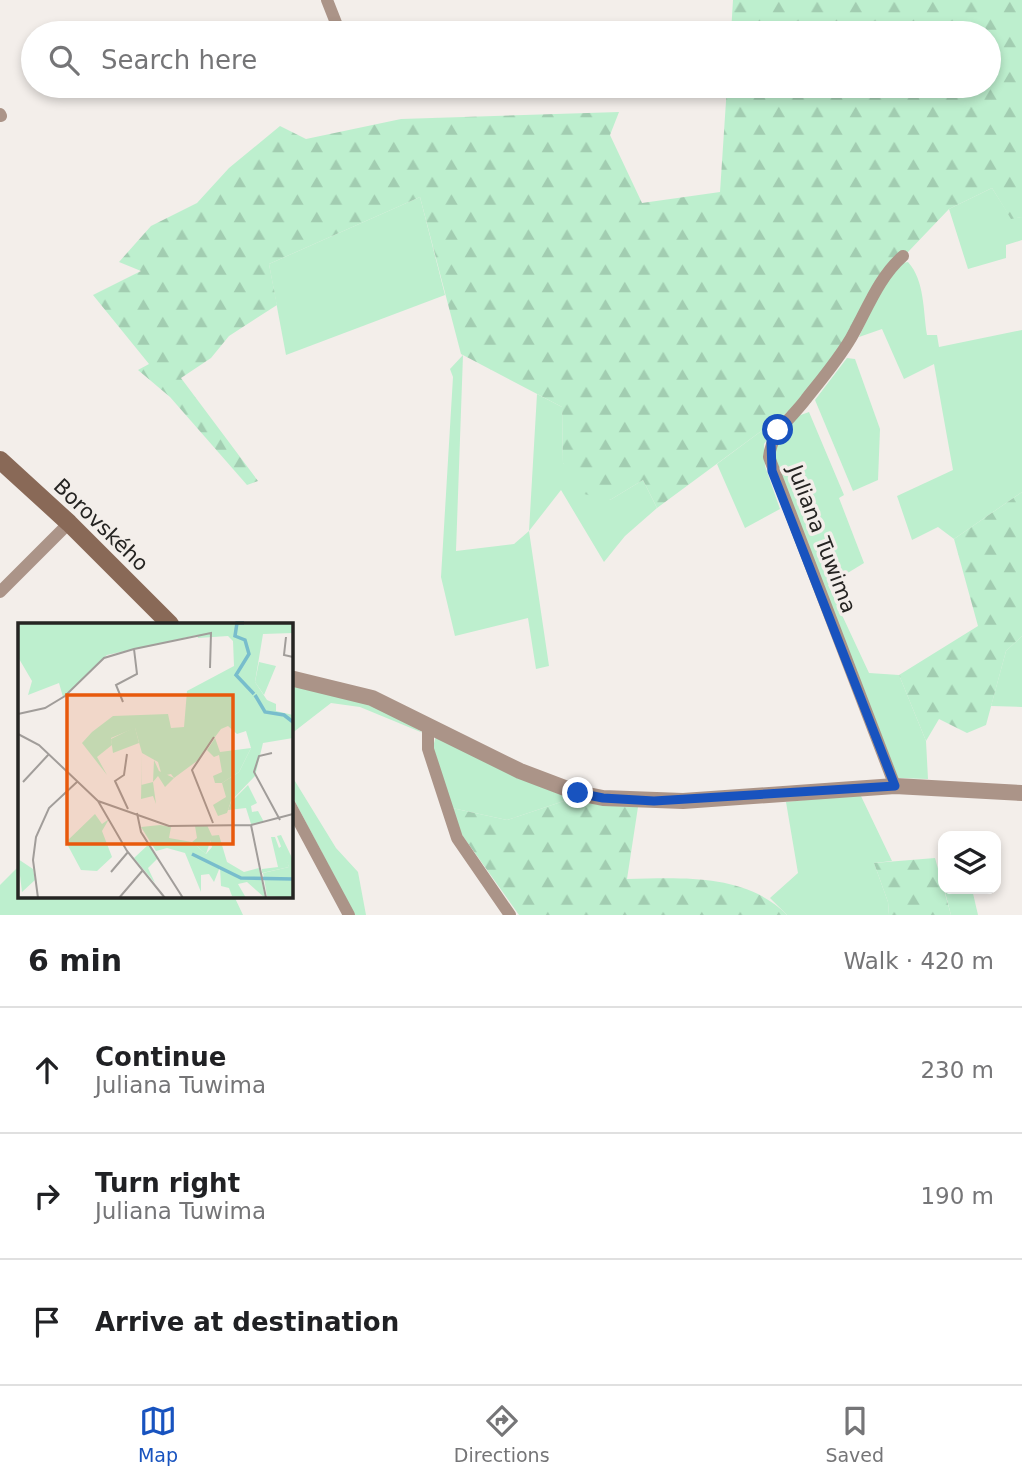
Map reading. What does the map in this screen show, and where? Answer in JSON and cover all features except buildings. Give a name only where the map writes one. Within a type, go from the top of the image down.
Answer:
[{"type":"main road","name":"Borovského","points":[[0,460],[69,523],[168,623]]},
{"type":"street","points":[[327,0],[335,21]]},
{"type":"street","name":"Juliana Tuwima","points":[[895,786],[769,457],[771,442],[778,430],[804,403],[849,342],[875,292],[892,266],[903,256]]},
{"type":"street","points":[[0,592],[69,523]]},
{"type":"street","points":[[292,678],[364,695],[520,771],[578,793],[603,798],[683,801],[895,786],[1022,793]]},
{"type":"street","points":[[428,724],[428,749],[457,838],[510,915]]},
{"type":"street","points":[[292,810],[349,915]]},
{"type":"green space","points":[[733,0],[1022,0],[1022,217],[1011,219],[992,188],[949,209],[867,295],[842,348],[802,401],[657,508],[643,480],[610,500],[584,494],[563,463],[562,407],[461,354],[420,197],[269,264],[277,305],[229,336],[211,358],[181,378],[258,481],[247,485],[170,397],[138,370],[149,364],[93,295],[141,271],[119,262],[151,226],[197,203],[229,168],[280,126],[306,139],[401,119],[619,112],[610,135],[642,203],[720,192],[726,98],[1001,98],[1001,21],[732,21]]},
{"type":"green space","points":[[992,188],[1011,218],[1022,217],[1022,240],[1006,245],[1006,258],[968,269],[949,209]]},
{"type":"green space","points":[[420,197],[445,295],[286,355],[269,264]]},
{"type":"green space","points":[[908,262],[918,278],[927,335],[937,335],[939,347],[1022,330],[1022,492],[954,539],[938,527],[912,540],[897,496],[953,470],[934,364],[904,379],[882,329],[859,337],[880,291],[897,264]]},
{"type":"green space","points":[[463,355],[456,551],[514,544],[529,531],[549,666],[536,669],[528,618],[455,636],[441,577],[453,377],[450,369]]},
{"type":"green space","points":[[847,358],[855,359],[880,429],[878,480],[853,491],[815,400]]},
{"type":"green space","points":[[537,394],[562,407],[563,463],[610,500],[643,480],[657,508],[625,536],[604,562],[561,490],[529,531]]},
{"type":"green space","points":[[787,412],[764,444],[765,466],[780,509],[745,528],[717,464]]},
{"type":"green space","points":[[809,412],[844,495],[839,498],[864,563],[828,585],[869,673],[899,675],[926,741],[928,779],[898,778],[775,463],[774,443],[795,417]]},
{"type":"green space","points":[[1022,492],[1022,636],[1006,651],[986,725],[967,733],[939,719],[926,741],[899,675],[978,626],[954,539]]},
{"type":"green space","points":[[1022,636],[1022,707],[991,706],[1006,651]]},
{"type":"green space","points":[[292,684],[360,701],[393,715],[423,733],[360,707],[331,703],[292,733]]},
{"type":"green space","points":[[436,736],[573,798],[507,820],[452,808],[433,747]]},
{"type":"green space","points":[[292,776],[336,848],[358,872],[366,915],[355,915],[292,796]]},
{"type":"green space","points":[[860,794],[892,861],[874,863],[888,902],[889,915],[787,915],[770,898],[798,873],[786,802]]},
{"type":"green space","points":[[573,798],[638,807],[627,879],[691,879],[733,885],[771,901],[787,915],[519,915],[460,832],[452,808],[507,820]]},
{"type":"green space","points":[[935,858],[938,869],[938,894],[945,894],[951,915],[889,915],[888,902],[874,863]]},
{"type":"green space","points":[[18,867],[18,898],[235,898],[243,915],[0,915],[0,885]]},
{"type":"green space","points":[[946,894],[973,894],[978,915],[951,915]]},
{"type":"route","points":[[578,793],[603,798],[683,801],[895,786],[772,471],[769,457],[771,442],[778,430]]}]
